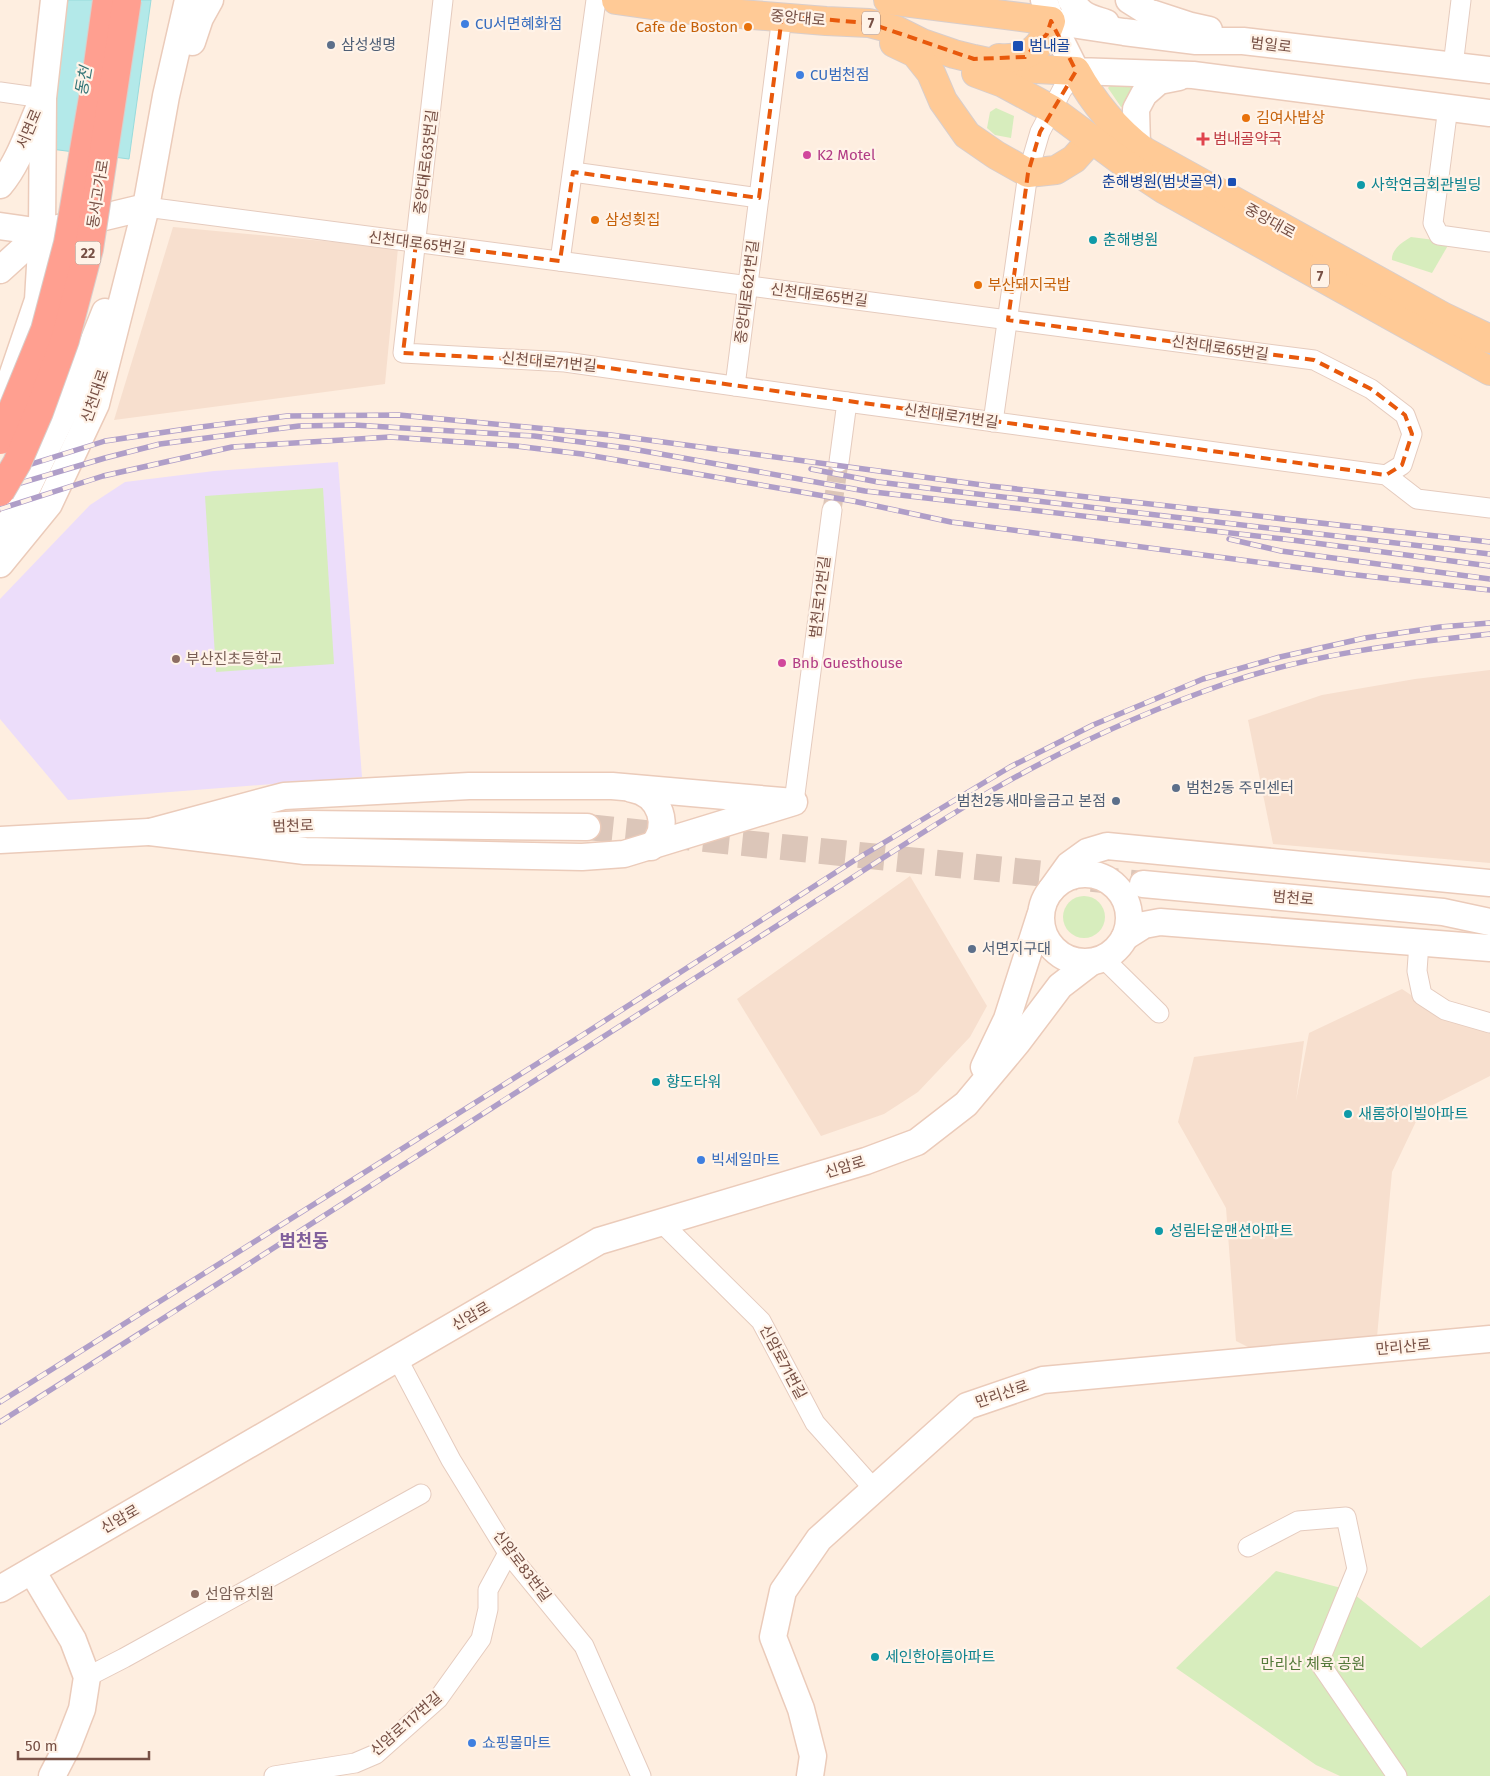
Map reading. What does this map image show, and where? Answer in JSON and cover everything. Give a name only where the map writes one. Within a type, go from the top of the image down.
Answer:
[{"type":"highway","points":[[45,330],[88,0]]},
{"type":"highway","name":"동서고가로","points":[[0,440],[45,330],[68,243],[95,86],[107,0]]},
{"type":"highway","name":"동서고가로","points":[[0,492],[17,463],[39,412],[66,340],[89,249],[127,0]]},
{"type":"main road","points":[[0,406],[38,300],[42,232],[43,98],[54,0]]},
{"type":"main road","name":"신천대로","points":[[0,564],[49,504],[96,404],[146,207],[166,96],[188,0]]},
{"type":"main road","points":[[166,96],[183,72],[200,18],[210,0]]},
{"type":"main road","name":"중앙대로","points":[[616,0],[680,8],[826,21],[869,22],[896,30],[922,43],[974,59],[1016,68],[1076,71],[1087,92],[1117,128],[1137,146],[1178,171],[1427,308],[1490,339]]},
{"type":"main road","name":"7","points":[[888,0],[1048,10]]},
{"type":"main road","points":[[1072,0],[1077,9],[1086,17],[1104,22],[1124,32]]},
{"type":"main road","points":[[1108,0],[1119,6],[1138,6],[1191,26],[1216,31],[1243,41]]},
{"type":"main road","points":[[1048,10],[1076,71],[1193,74],[1490,113]]},
{"type":"main road","name":"중앙대로","points":[[974,59],[1025,57],[1047,34],[1048,10]]},
{"type":"main road","name":"범일로","points":[[1048,10],[1124,32],[1196,41],[1243,41],[1490,70]]},
{"type":"main road","name":"중앙대로","points":[[826,21],[883,38],[945,65],[972,71],[1003,83],[1051,109],[1083,149],[1150,180],[1490,371]]},
{"type":"main road","points":[[916,53],[931,73],[943,101],[967,135],[996,155],[1028,173],[1056,170],[1083,149]]},
{"type":"main road","points":[[1137,146],[1136,109],[1144,94],[1159,81],[1193,74]]},
{"type":"main road","name":"서면로","points":[[0,185],[6,179],[18,155],[43,98]]},
{"type":"main road","points":[[0,226],[42,232],[146,207]]},
{"type":"main road","name":"신천대로","points":[[0,536],[14,517],[70,400],[146,207]]},
{"type":"main road","points":[[0,270],[42,232]]},
{"type":"main road","points":[[150,832],[284,796],[469,786],[612,786],[794,802]]},
{"type":"main road","points":[[612,786],[640,791],[653,798],[660,810],[662,826],[658,841],[652,847]]},
{"type":"main road","points":[[150,832],[305,850],[582,857],[624,854],[652,847],[794,802]]},
{"type":"main road","name":"범천로","points":[[0,840],[307,824],[587,827]]},
{"type":"main road","points":[[966,1104],[1007,1019],[1044,902],[1069,865],[1087,852],[1107,846],[1490,883]]},
{"type":"main road","points":[[966,1104],[1017,1043],[1060,986],[1116,950],[1125,937],[1129,923],[1128,909],[1124,896],[1108,881],[1089,874],[1075,875],[1062,880],[1051,890]]},
{"type":"main road","name":"범천로","points":[[1143,884],[1443,912],[1490,922]]},
{"type":"main road","name":"범천로","points":[[1443,912],[1490,909]]},
{"type":"main road","points":[[1040,916],[1042,932],[1049,945],[1060,956],[1074,962],[1097,961]]},
{"type":"main road","points":[[1125,937],[1144,925],[1160,922],[1490,948]]},
{"type":"main road","name":"신암로","points":[[0,1589],[599,1241],[866,1162],[917,1142],[966,1104]]},
{"type":"main road","name":"만리산로","points":[[810,1776],[813,1756],[801,1709],[773,1637],[783,1591],[819,1539],[967,1406],[1043,1380],[1490,1339]]},
{"type":"main road","points":[[32,1571],[74,1640],[87,1677],[82,1709],[68,1745],[52,1776]]},
{"type":"street","name":"중앙대로635번길","points":[[403,353],[443,0]]},
{"type":"street","points":[[560,261],[596,0]]},
{"type":"street","points":[[1453,66],[1461,0]]},
{"type":"street","name":"중앙대로621번길","points":[[735,386],[782,16]]},
{"type":"street","points":[[993,422],[1028,173],[1040,132],[1051,109],[1076,71]]},
{"type":"street","points":[[0,92],[43,98]]},
{"type":"street","points":[[1448,107],[1433,223],[1439,234],[1490,242]]},
{"type":"street","points":[[573,172],[760,198]]},
{"type":"street","name":"신천대로65번길","points":[[146,207],[1314,360],[1371,389],[1405,415],[1412,434],[1402,465],[1386,475]]},
{"type":"street","name":"신천대로71번길","points":[[403,353],[565,362],[1386,475]]},
{"type":"street","points":[[839,462],[848,402]]},
{"type":"street","points":[[1386,475],[1417,499],[1490,508]]},
{"type":"street","name":"범천로12번길","points":[[794,802],[832,510]]},
{"type":"street","points":[[1420,943],[1416,971],[1422,995],[1445,1010],[1490,1023]]},
{"type":"street","points":[[1097,961],[1159,1013]]},
{"type":"street","name":"신암로71번길","points":[[660,1222],[761,1321],[815,1423],[874,1490]]},
{"type":"street","name":"신암로83번길","points":[[397,1358],[451,1460],[508,1553],[584,1646],[641,1776]]},
{"type":"street","points":[[87,1677],[421,1494]]},
{"type":"street","points":[[1248,1547],[1298,1521],[1346,1517],[1357,1570],[1319,1662],[1397,1776]]},
{"type":"street","name":"신암로117번길","points":[[274,1776],[355,1763],[376,1754],[438,1698],[481,1639],[488,1609],[488,1590],[508,1553]]},
{"type":"highlighted area","points":[[782,16],[869,23],[974,59],[1025,57],[1047,34],[1051,21],[1076,71],[1040,132],[1028,173],[1008,320],[1314,360],[1371,389],[1405,415],[1412,434],[1402,465],[1386,475],[565,362],[403,353],[416,243],[560,261],[573,172],[759,198]]},
{"type":"shaded area","points":[[173,227],[398,248],[385,384],[114,420]]},
{"type":"shaded area","name":"부산진초등학교","points":[[338,462],[362,777],[68,800],[0,719],[0,599],[90,505],[125,482],[214,471]]},
{"type":"shaded area","points":[[1490,670],[1490,863],[1273,844],[1248,720],[1322,695],[1415,679]]},
{"type":"shaded area","points":[[910,876],[987,1006],[970,1037],[918,1092],[884,1114],[821,1136],[737,999]]},
{"type":"shaded area","points":[[1402,989],[1435,1011],[1490,1028],[1490,1076],[1421,1111],[1392,1172],[1377,1337],[1252,1349],[1236,1341],[1226,1208],[1178,1122],[1194,1057],[1304,1041],[1296,1101],[1309,1033]]},
{"type":"green space","points":[[1113,82],[1136,85],[1127,106],[1121,107],[1108,88]]},
{"type":"green space","points":[[996,108],[1014,116],[1011,138],[995,135],[987,128],[990,112]]},
{"type":"green space","points":[[1411,237],[1450,242],[1432,273],[1392,260],[1395,250]]},
{"type":"green space","points":[[323,488],[334,664],[216,672],[205,496]]},
{"type":"green space","points":[[1088,896],[1096,899],[1102,905],[1105,917],[1102,929],[1096,935],[1080,938],[1072,935],[1066,929],[1063,913],[1066,905],[1072,899]]},
{"type":"green space","name":"만리산 체육 공원","points":[[1276,1571],[1349,1590],[1421,1648],[1490,1595],[1490,1776],[1340,1776],[1316,1765],[1176,1668]]},
{"type":"water","name":"동천","points":[[68,0],[151,0],[129,159],[43,148]]},
{"type":"tunnel","points":[[832,510],[839,462]]},
{"type":"tunnel","points":[[587,827],[1143,884]]},
{"type":"railway","points":[[0,474],[105,441],[287,416],[399,415],[611,435],[990,486],[1490,542]]},
{"type":"railway","points":[[0,489],[160,444],[299,426],[354,425],[534,436],[627,448],[865,491],[1292,540],[1490,566]]},
{"type":"railway","points":[[0,509],[103,476],[232,447],[390,437],[516,446],[582,454],[853,501],[951,522],[1348,574],[1490,590]]},
{"type":"railway","points":[[811,469],[878,482],[1490,554]]},
{"type":"railway","points":[[1229,539],[1281,551],[1490,579]]},
{"type":"railway","points":[[0,1402],[581,1036],[855,860],[1010,767],[1093,725],[1203,679],[1280,657],[1365,638],[1440,627],[1490,623]]},
{"type":"railway","points":[[0,1422],[916,837],[989,792],[1047,760],[1106,731],[1168,705],[1261,672],[1359,651],[1424,641],[1490,634]]},
{"type":"place","name":"CU서면혜화점","points":[[465,24]]},
{"type":"place","name":"Cafe de Boston","points":[[748,27]]},
{"type":"place","name":"삼성생명","points":[[331,45]]},
{"type":"place","name":"범내골","points":[[1018,46]]},
{"type":"place","name":"CU범천점","points":[[800,75]]},
{"type":"place","name":"김여사밥상","points":[[1246,118]]},
{"type":"place","name":"범내골약국","points":[[1203,139]]},
{"type":"place","name":"K2 Motel","points":[[807,155]]},
{"type":"place","name":"춘해병원(범냇골역)","points":[[1232,182]]},
{"type":"place","name":"사학연금회관빌딩","points":[[1361,185]]},
{"type":"place","name":"삼성횟집","points":[[595,220]]},
{"type":"place","name":"춘해병원","points":[[1093,240]]},
{"type":"place","name":"부산돼지국밥","points":[[978,285]]},
{"type":"place","name":"부산진초등학교","points":[[176,659]]},
{"type":"place","name":"Bnb Guesthouse","points":[[782,663]]},
{"type":"place","name":"범천2동 주민센터","points":[[1176,788]]},
{"type":"place","name":"범천2동새마을금고 본점","points":[[1116,801]]},
{"type":"place","name":"서면지구대","points":[[972,949]]},
{"type":"place","name":"향도타워","points":[[656,1082]]},
{"type":"place","name":"새롬하이빌아파트","points":[[1348,1114]]},
{"type":"place","name":"빅세일마트","points":[[701,1160]]},
{"type":"place","name":"성림타운맨션아파트","points":[[1159,1231]]},
{"type":"place","name":"선암유치원","points":[[195,1594]]},
{"type":"place","name":"세인한아름아파트","points":[[875,1657]]},
{"type":"place","name":"쇼핑몰마트","points":[[472,1743]]},
{"type":"district","name":"범천동","points":[[304,1241]]}]
